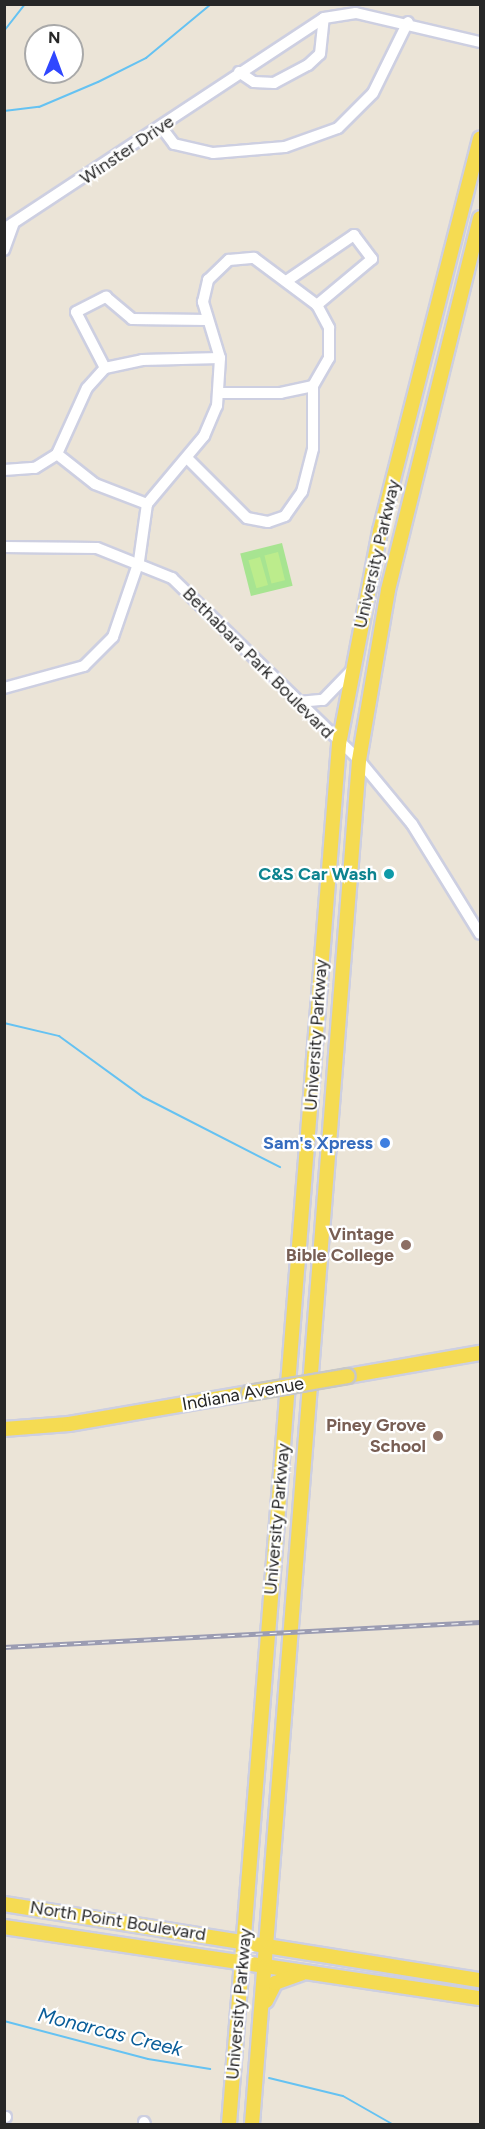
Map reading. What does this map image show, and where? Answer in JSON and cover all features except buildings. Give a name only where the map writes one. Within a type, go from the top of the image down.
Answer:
[{"type":"main road","name":"University Parkway","points":[[229,2124],[339,744],[380,531],[480,139]]},
{"type":"main road","name":"University Parkway","points":[[252,2124],[263,2008],[359,760],[388,590],[480,218]]},
{"type":"main road","name":"Indiana Avenue","points":[[4,1429],[69,1424],[480,1353]]},
{"type":"main road","name":"North Point Boulevard","points":[[4,1904],[268,1944],[480,1980]]},
{"type":"main road","name":"North Point Boulevard","points":[[4,1927],[480,1998]]},
{"type":"main road","points":[[263,2008],[275,1983],[310,1972]]},
{"type":"street","name":"Winster Drive","points":[[4,250],[9,227],[162,128],[239,72],[324,18],[356,13],[408,22],[480,42]]},
{"type":"street","points":[[239,72],[254,82],[274,83],[308,65],[321,54],[324,18]]},
{"type":"street","points":[[162,128],[174,144],[213,153],[285,147],[338,128],[374,92],[408,22]]},
{"type":"street","points":[[288,280],[354,235],[372,259],[316,305]]},
{"type":"street","points":[[4,688],[70,671],[101,652],[115,633],[139,561],[147,504],[208,430],[220,393],[220,358],[207,320],[204,302],[208,280],[229,260],[254,258],[288,280],[316,305],[331,346],[327,365],[313,386],[313,449],[302,492],[285,516],[268,522],[247,518],[187,458]]},
{"type":"street","points":[[105,368],[76,312],[106,297],[132,318],[207,320]]},
{"type":"street","points":[[4,470],[35,468],[57,454],[87,388],[105,368],[142,360],[220,358]]},
{"type":"street","points":[[220,393],[281,393],[313,386]]},
{"type":"street","points":[[57,454],[95,484],[147,504]]},
{"type":"street","name":"Bethabara Park Boulevard","points":[[4,547],[66,544],[139,561],[193,596],[339,744],[359,760],[412,824],[480,934]]},
{"type":"street","points":[[298,702],[323,700],[353,668]]},
{"type":"green space","points":[[282,543],[293,586],[251,596],[240,553]]},
{"type":"green space","points":[[278,552],[285,580],[271,584],[264,555]]},
{"type":"green space","points":[[260,557],[268,585],[256,588],[248,560]]},
{"type":"waterway","points":[[4,31],[25,4]]},
{"type":"waterway","points":[[4,111],[39,107],[98,82],[146,58],[211,4]]},
{"type":"waterway","points":[[4,1023],[59,1036],[143,1097],[280,1167]]},
{"type":"waterway","name":"Monarcas Creek","points":[[4,2021],[148,2059],[210,2069]]},
{"type":"waterway","name":"Monarcas Creek","points":[[269,2078],[343,2096],[392,2124]]},
{"type":"railway","points":[[4,1647],[480,1622]]},
{"type":"place","name":"C&S Car Wash","points":[[389,874]]},
{"type":"place","name":"Sam's Xpress","points":[[385,1143]]},
{"type":"place","name":"Vintage Bible College","points":[[406,1245]]},
{"type":"place","name":"Piney Grove School","points":[[438,1436]]}]
